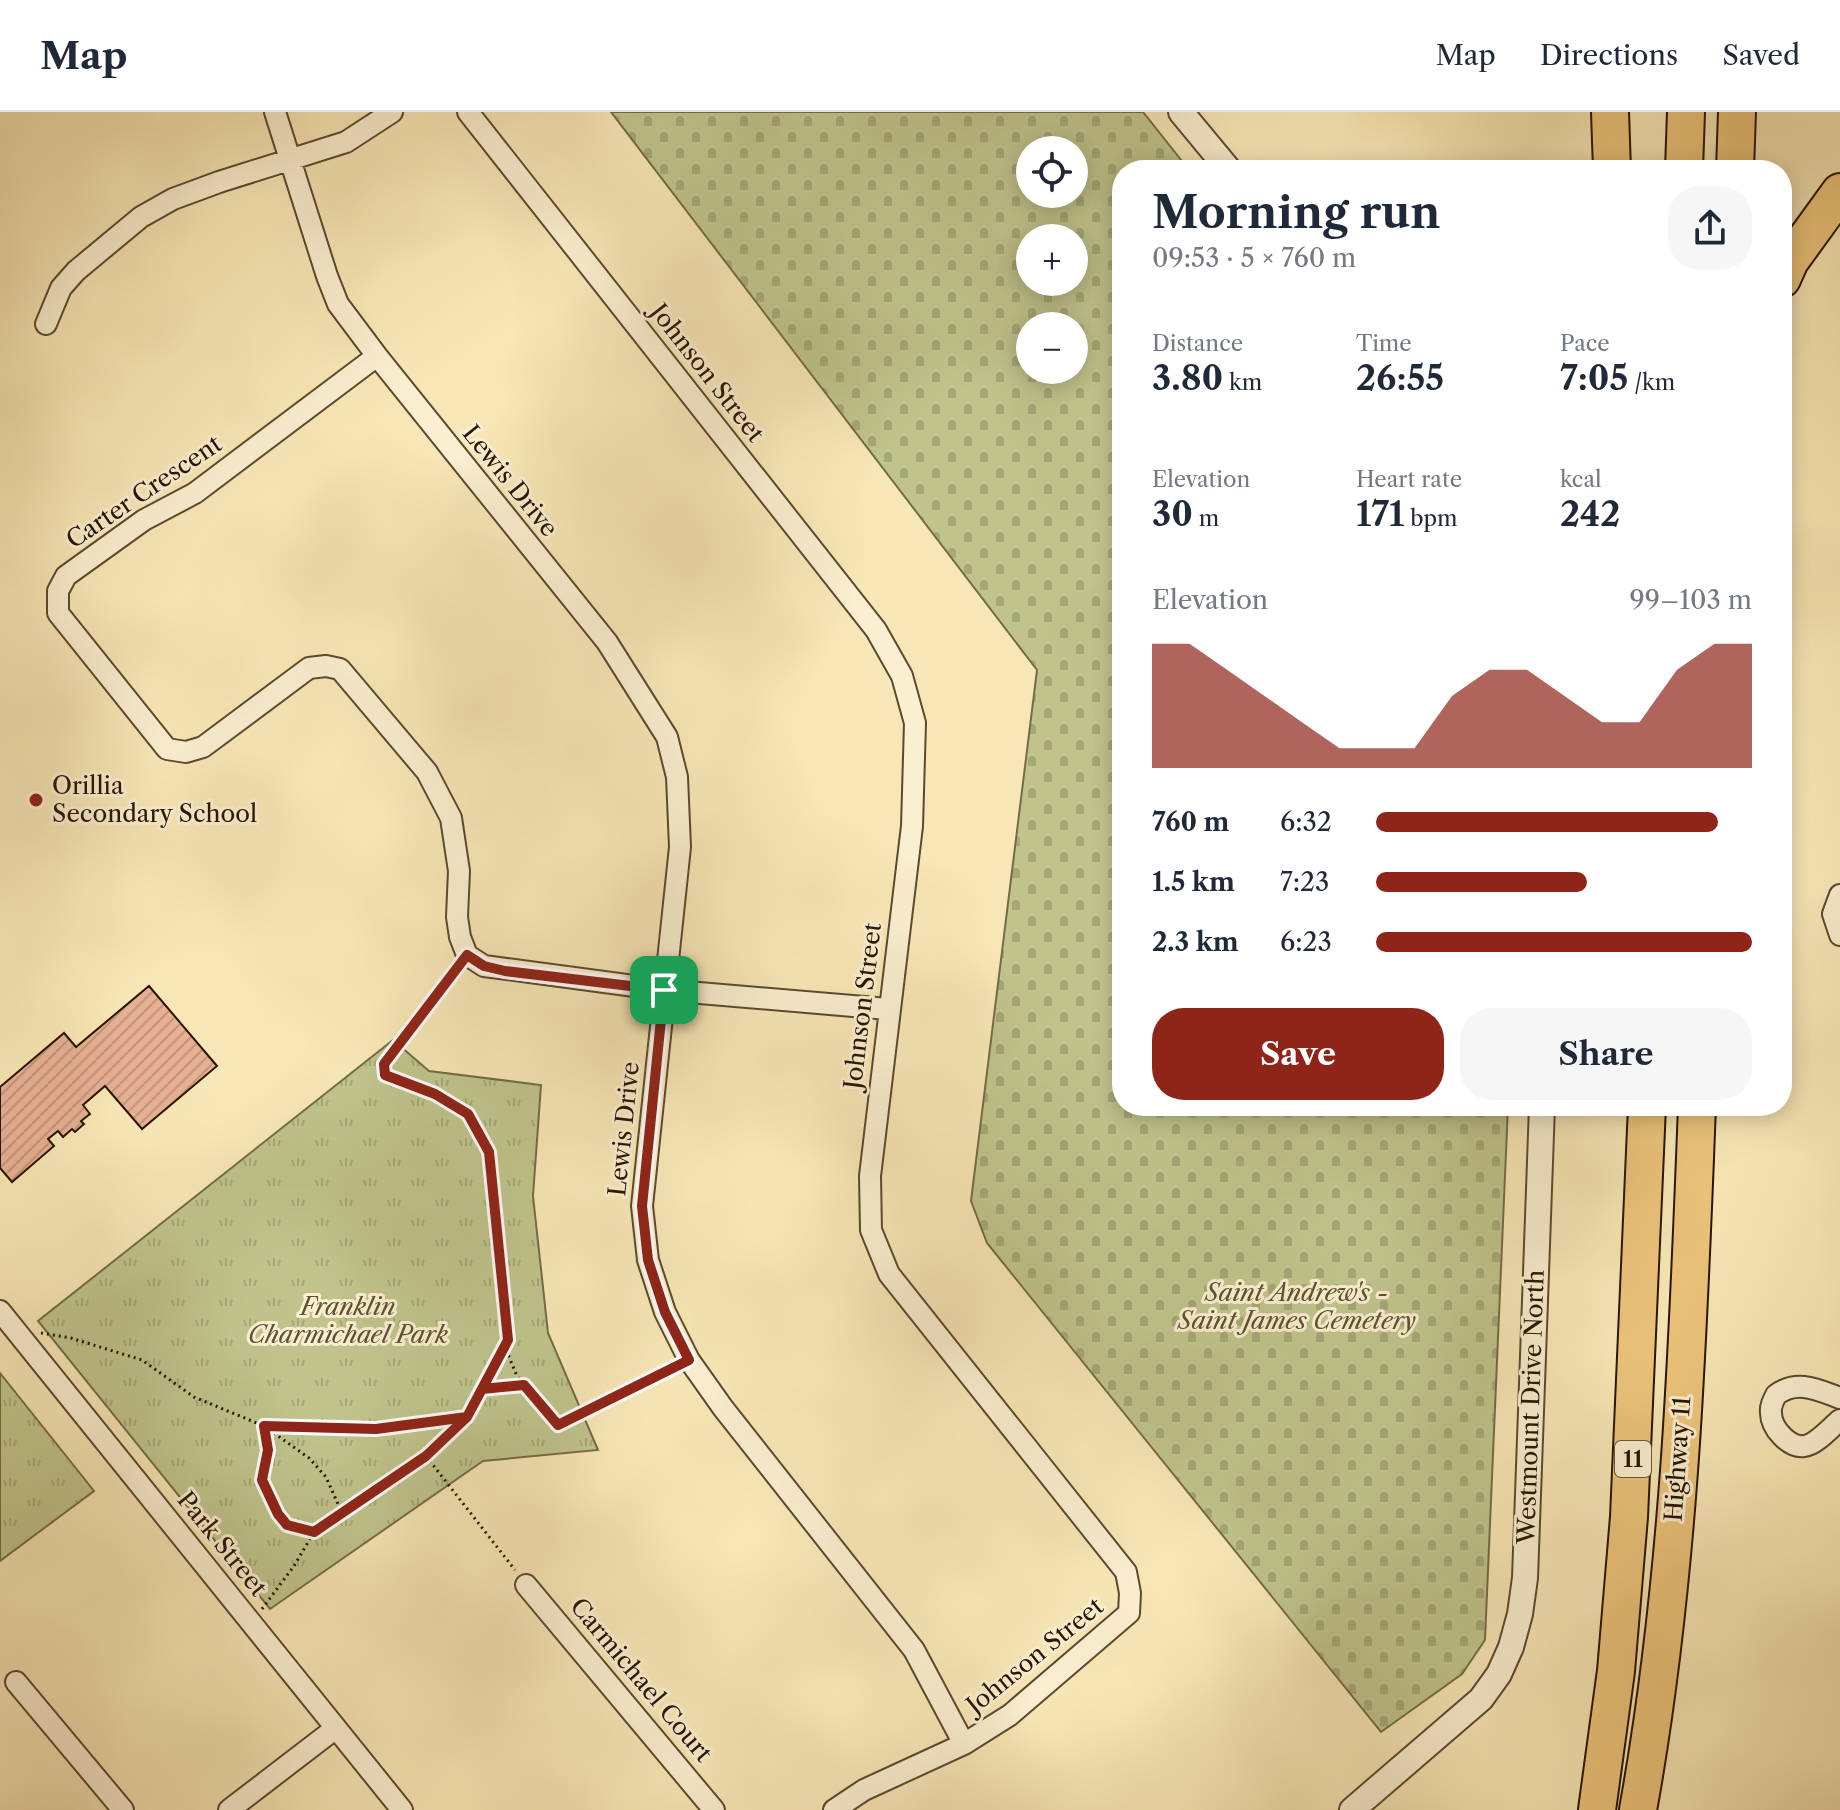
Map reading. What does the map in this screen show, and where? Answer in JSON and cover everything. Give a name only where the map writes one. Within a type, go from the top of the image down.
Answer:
[{"type":"highway","points":[[1610,112],[1612,160]]},
{"type":"highway","points":[[1684,160],[1686,112]]},
{"type":"highway","points":[[1735,160],[1737,112]]},
{"type":"highway","points":[[1792,258],[1840,192]]},
{"type":"highway","points":[[1634,1116],[1643,1220]]},
{"type":"highway","name":"Highway 11","points":[[1597,1810],[1616,1671],[1629,1517],[1647,1116]]},
{"type":"highway","name":"Highway 11","points":[[1638,1810],[1649,1751],[1673,1535],[1689,1301],[1697,1116]]},
{"type":"street","name":"Lewis Drive","points":[[275,112],[338,304],[607,642],[667,737],[677,777],[680,847],[642,1206],[648,1260],[665,1312],[689,1360],[723,1408],[914,1650],[964,1744]]},
{"type":"street","points":[[46,324],[52,305],[68,279],[141,217],[173,199],[346,142],[392,112]]},
{"type":"street","name":"Johnson Street","points":[[468,112],[876,630],[902,676],[915,723],[912,826],[870,1176],[871,1230],[889,1274],[1126,1572],[1130,1593],[1129,1613],[1010,1715],[964,1744],[864,1790],[834,1810]]},
{"type":"street","points":[[1181,112],[1221,160]]},
{"type":"street","name":"Carter Crescent","points":[[377,356],[195,493],[144,520],[66,576],[58,591],[58,613],[167,749],[186,752],[203,747],[309,668],[326,666],[340,669],[427,772],[451,818],[459,871],[457,917],[467,955]]},
{"type":"street","points":[[1840,895],[1833,914],[1840,935]]},
{"type":"street","points":[[467,955],[484,966],[505,971],[664,990],[888,1009]]},
{"type":"street","name":"Westmount Drive North","points":[[1358,1808],[1481,1699],[1499,1674],[1511,1647],[1520,1614],[1525,1578],[1542,1116]]},
{"type":"street","name":"Park Street","points":[[6,1319],[402,1810]]},
{"type":"street","points":[[1840,1398],[1795,1385],[1776,1395],[1770,1412],[1777,1430],[1801,1446],[1811,1444],[1840,1420]]},
{"type":"street","name":"Carmichael Court","points":[[526,1585],[714,1810]]},
{"type":"street","points":[[16,1682],[123,1810]]},
{"type":"street","points":[[229,1810],[336,1728]]},
{"type":"path","points":[[467,955],[384,1064],[385,1075],[435,1094],[468,1114],[489,1152],[509,1357],[517,1376],[558,1425],[689,1360]]},
{"type":"path","points":[[6,1319],[142,1360],[194,1397],[264,1426],[309,1458],[326,1477],[342,1513]]},
{"type":"path","points":[[252,1622],[294,1566],[314,1532],[426,1456],[467,1417],[508,1340]]},
{"type":"path","points":[[482,1389],[524,1385]]},
{"type":"path","points":[[264,1426],[376,1429],[467,1417]]},
{"type":"path","points":[[264,1426],[268,1450],[262,1480],[278,1514],[287,1525],[314,1532]]},
{"type":"path","points":[[426,1456],[526,1585]]},
{"type":"green space","name":"Saint Andrew's - Saint James Cemetery","points":[[611,112],[1143,112],[1181,160],[1112,160],[1112,1116],[1508,1116],[1485,1640],[1462,1674],[1381,1732],[987,1243],[971,1201],[1037,670]]},
{"type":"green space","name":"Franklin Charmichael Park","points":[[393,1040],[429,1071],[541,1085],[533,1196],[548,1333],[598,1450],[483,1461],[270,1609],[38,1321]]},
{"type":"green space","points":[[0,1373],[94,1491],[0,1561]]},
{"type":"building","points":[[149,986],[217,1066],[142,1129],[105,1086],[83,1105],[90,1114],[81,1121],[84,1124],[63,1137],[58,1131],[48,1139],[54,1146],[12,1182],[0,1168],[0,1087],[64,1033],[76,1047]]},
{"type":"place","name":"Orillia Secondary School","points":[[36,800]]},
{"type":"route","points":[[664,990],[505,971],[484,966],[467,955],[384,1064],[385,1075],[435,1094],[468,1114],[489,1152],[508,1340],[467,1417],[376,1429],[264,1426],[268,1450],[262,1480],[278,1514],[287,1525],[314,1532],[426,1456],[467,1417],[482,1389],[524,1385],[558,1425],[689,1360],[665,1312],[648,1260],[642,1206],[664,990]]}]
